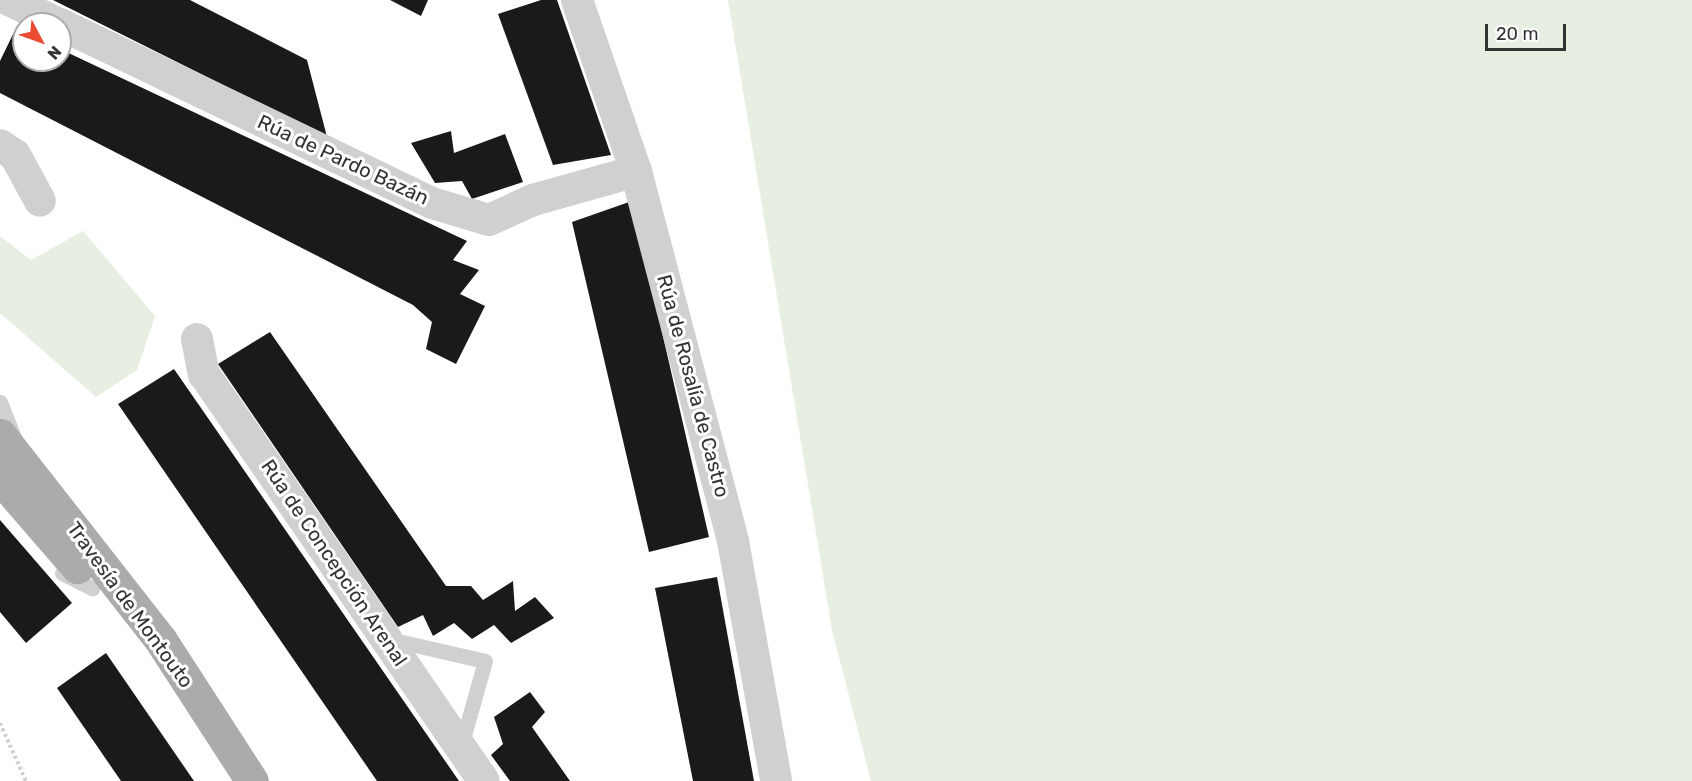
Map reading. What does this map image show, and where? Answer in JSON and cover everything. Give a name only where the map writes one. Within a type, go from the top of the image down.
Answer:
[{"type":"main road","name":"Travesía de Montouto","points":[[0,435],[7,465],[63,550],[250,781]]},
{"type":"main road","name":"Travesía de Montouto","points":[[7,465],[160,639],[250,781]]},
{"type":"street","name":"Rúa de Pardo Bazán","points":[[9,0],[34,12]]},
{"type":"street","name":"Rúa de Rosalía de Castro","points":[[578,0],[636,171],[733,541],[776,781]]},
{"type":"street","name":"Rúa de Pardo Bazán","points":[[72,30],[432,203],[489,220],[533,200],[636,171]]},
{"type":"street","points":[[0,145],[15,155],[40,201]]},
{"type":"street","name":"Rúa de Concepción Arenal","points":[[197,339],[204,374],[484,781]]},
{"type":"lane","points":[[0,402],[7,465]]},
{"type":"lane","points":[[0,497],[67,579],[92,588]]},
{"type":"lane","points":[[386,638],[485,661],[461,747]]},
{"type":"path","points":[[0,723],[26,781]]},
{"type":"shaded area","points":[[728,0],[1692,0],[1692,781],[871,781],[832,630]]},
{"type":"shaded area","points":[[83,231],[155,316],[137,370],[96,397],[0,313],[0,236],[31,260]]},
{"type":"building","points":[[53,0],[190,0],[307,60],[327,137]]},
{"type":"building","points":[[390,0],[428,0],[421,16]]},
{"type":"building","points":[[541,0],[557,0],[611,155],[553,165],[498,14]]},
{"type":"building","points":[[12,36],[12,72],[72,72],[72,55],[467,241],[453,260],[479,270],[460,294],[485,306],[456,364],[426,349],[432,322],[413,305],[0,93],[0,61]]},
{"type":"building","points":[[451,131],[454,153],[505,134],[523,182],[472,199],[462,181],[435,183],[411,143]]},
{"type":"building","points":[[632,201],[709,537],[649,552],[572,222]]},
{"type":"building","points":[[270,332],[446,586],[471,586],[483,600],[513,581],[515,611],[535,597],[554,618],[511,643],[494,625],[472,639],[454,623],[433,636],[423,615],[398,627],[218,364]]},
{"type":"building","points":[[174,369],[459,781],[377,781],[118,404]]},
{"type":"building","points":[[0,520],[72,603],[26,643],[0,612]]},
{"type":"building","points":[[717,577],[754,781],[693,781],[655,588]]},
{"type":"building","points":[[106,653],[194,781],[121,781],[57,688]]},
{"type":"building","points":[[530,692],[545,712],[532,727],[570,781],[510,781],[491,755],[503,744],[494,717]]}]
